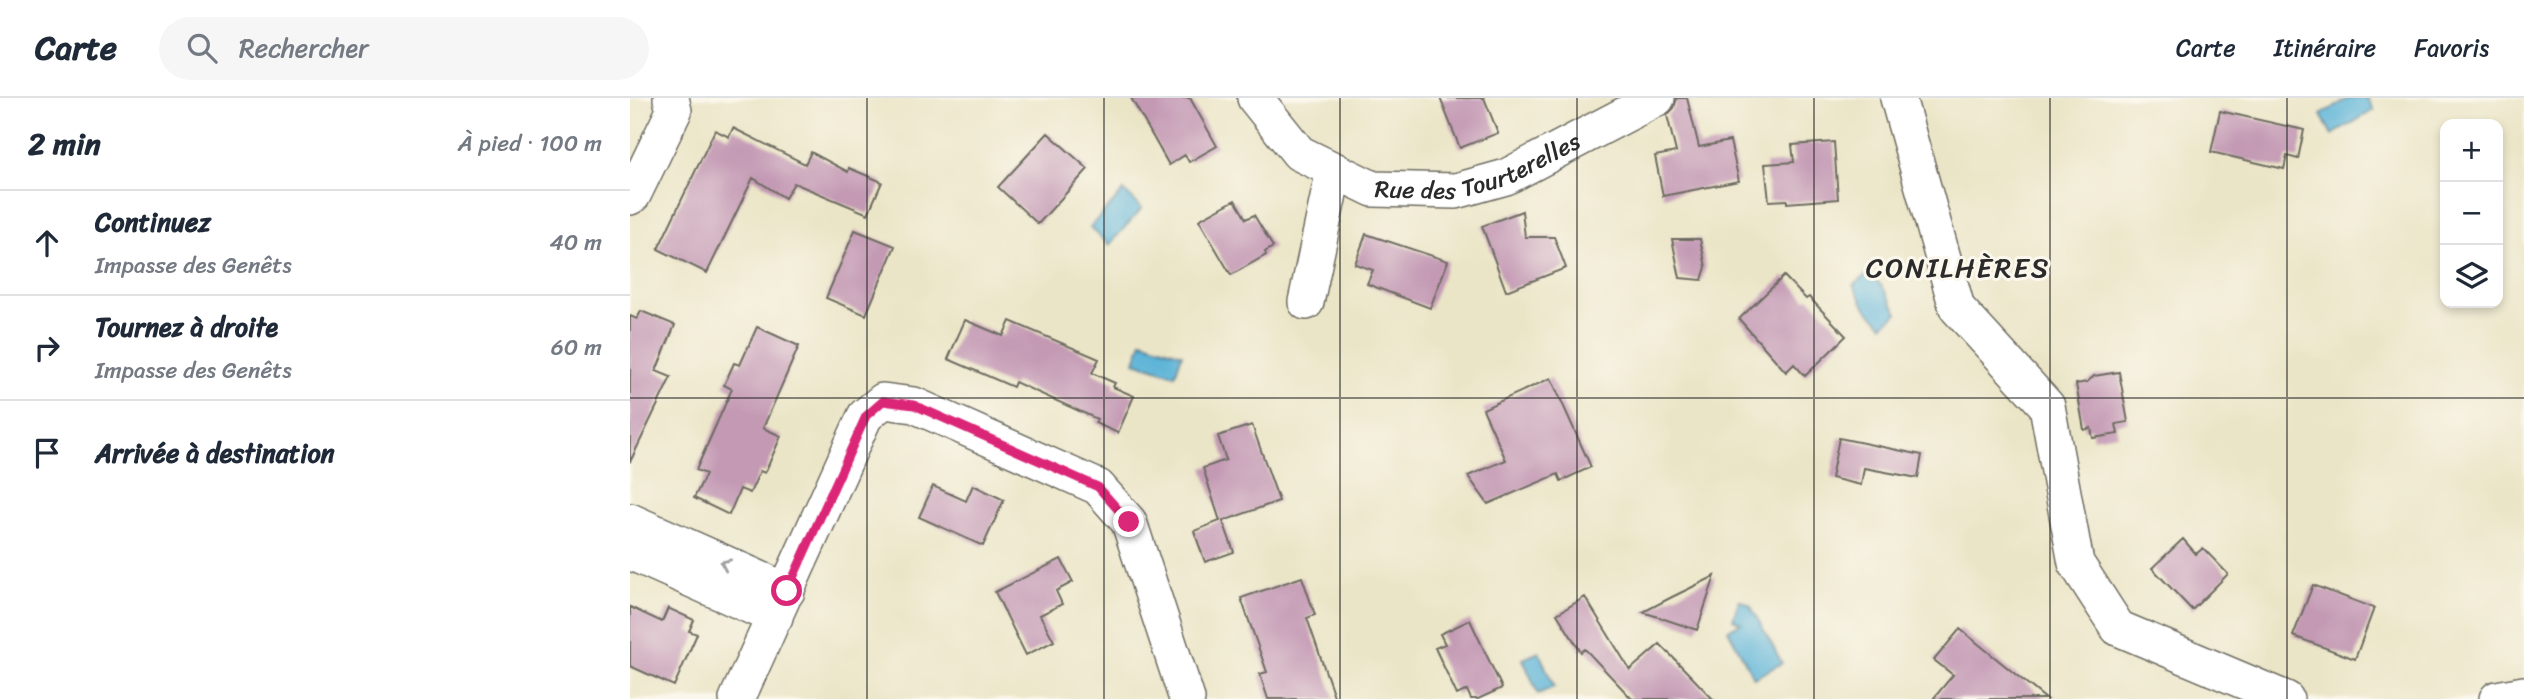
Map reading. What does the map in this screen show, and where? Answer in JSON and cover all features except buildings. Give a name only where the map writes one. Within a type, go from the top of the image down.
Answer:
[{"type":"street","points":[[630,197],[634,195],[674,111],[671,98]]},
{"type":"street","name":"Rue des Tourterelles","points":[[1255,98],[1299,153],[1373,189],[1457,191],[1506,177],[1657,98]]},
{"type":"street","points":[[1898,98],[1957,308],[2048,406],[2076,563],[2083,574],[2118,628],[2286,699]]},
{"type":"street","name":"Rue des Tourterelles","points":[[1306,302],[1334,170]]},
{"type":"street","points":[[737,699],[866,416],[883,401],[914,405],[1098,487],[1129,522],[1187,699]]},
{"type":"street","points":[[630,522],[781,604]]},
{"type":"street","points":[[630,552],[781,604]]},
{"type":"street","points":[[2497,699],[2524,694]]},
{"type":"water","points":[[2349,98],[2367,98],[2374,110],[2332,135],[2321,115]]},
{"type":"water","points":[[1124,191],[1142,208],[1109,245],[1090,227]]},
{"type":"water","points":[[1868,274],[1882,286],[1898,313],[1883,325],[1866,308],[1853,285]]},
{"type":"water","points":[[1142,341],[1182,354],[1175,375],[1135,362]]},
{"type":"water","points":[[1739,600],[1750,605],[1782,663],[1754,678],[1728,630],[1741,623],[1733,619]]},
{"type":"water","points":[[1539,652],[1554,687],[1538,694],[1523,659]]},
{"type":"district","name":"CONILHÈRES","points":[[1958,267]]},
{"type":"route","points":[[787,591],[866,416],[883,401],[914,405],[1098,487],[1129,522]]}]
